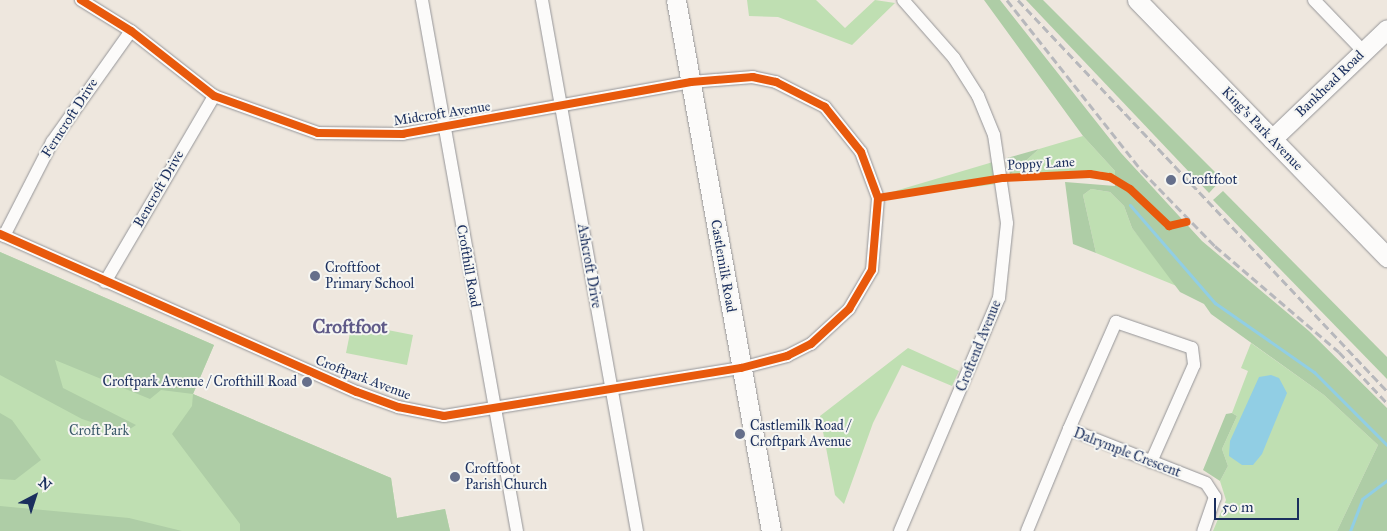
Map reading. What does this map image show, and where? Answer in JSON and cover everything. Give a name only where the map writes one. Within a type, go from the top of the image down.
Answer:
[{"type":"street","name":"Midcroft Avenue","points":[[81,0],[131,32],[214,96],[318,133],[371,137],[444,128],[691,82],[753,77],[798,91],[825,107],[861,152],[878,198],[872,270],[849,309],[811,344],[788,356],[741,368]]},
{"type":"street","name":"Crofthill Road","points":[[422,0],[517,531]]},
{"type":"street","name":"Ashcroft Drive","points":[[542,0],[637,531]]},
{"type":"street","name":"Castlemilk Road","points":[[676,0],[771,531]]},
{"type":"street","name":"Croftend Avenue","points":[[900,531],[999,298],[1007,223],[994,135],[978,96],[954,58],[903,0]]},
{"type":"street","name":"King's Park Avenue","points":[[1138,0],[1387,257]]},
{"type":"street","points":[[1314,0],[1363,51]]},
{"type":"street","name":"Bankhead Road","points":[[1272,139],[1387,29]]},
{"type":"street","name":"Ferncroft Drive","points":[[2,235],[52,142],[131,32]]},
{"type":"street","name":"Bencroft Drive","points":[[105,282],[214,96]]},
{"type":"street","name":"Croftpark Avenue","points":[[2,235],[105,282],[398,407],[444,416],[495,411],[741,368]]},
{"type":"street","points":[[1069,429],[1116,322],[1125,322],[1192,348],[1194,365],[1151,462]]},
{"type":"street","name":"Dalrymple Crescent","points":[[1031,530],[1069,429],[1213,489],[1214,505],[1203,531]]},
{"type":"green space","points":[[747,0],[816,0],[845,28],[875,0],[895,3],[852,45],[778,17],[749,16]]},
{"type":"green space","points":[[984,0],[1000,0],[1121,153],[1202,241],[1309,331],[1387,408],[1387,531],[1337,531],[1378,445],[1324,395],[1211,314],[1204,304],[1180,292],[1132,228],[1124,206],[1110,192],[1091,189],[1083,195],[1096,253],[1073,244],[1065,182],[1115,186],[1115,171],[1083,136]]},
{"type":"green space","points":[[1026,0],[1043,0],[1222,179],[1209,193]]},
{"type":"green space","points":[[1083,136],[1115,171],[1115,177],[1100,171],[1010,175],[1039,149]]},
{"type":"green space","points":[[1039,149],[1010,175],[1007,158]]},
{"type":"green space","points":[[993,162],[997,184],[886,198],[885,194]]},
{"type":"green space","points":[[1091,189],[1110,192],[1124,206],[1132,228],[1179,287],[1096,253],[1083,195]]},
{"type":"green space","points":[[1223,191],[1387,357],[1387,379],[1213,200]]},
{"type":"green space","name":"Croft Park","points":[[0,252],[214,345],[193,394],[391,478],[397,518],[445,509],[450,531],[0,531]]},
{"type":"green space","points":[[0,252],[214,345],[193,394],[161,390],[150,399],[55,360],[63,388],[136,425],[124,433],[82,419],[0,375]]},
{"type":"green space","points":[[352,323],[413,335],[407,365],[346,353]]},
{"type":"green space","points":[[1251,343],[1324,395],[1378,445],[1337,531],[1213,531],[1226,500],[1220,481],[1228,466],[1222,449],[1237,416],[1232,413],[1248,371],[1241,368]]},
{"type":"green space","points":[[908,348],[959,371],[952,386],[902,365],[873,423],[844,504],[835,495],[820,416]]},
{"type":"green space","points":[[193,394],[391,478],[397,518],[445,509],[450,531],[240,531],[240,524],[172,434],[192,406]]},
{"type":"green space","points":[[0,413],[12,420],[41,460],[15,480],[0,479]]},
{"type":"green space","points":[[1232,413],[1237,416],[1222,449],[1228,466],[1220,481],[1203,470],[1226,414]]},
{"type":"green space","points":[[0,506],[129,518],[182,531],[0,531]]},
{"type":"water","points":[[1271,375],[1279,378],[1287,393],[1262,454],[1253,465],[1242,465],[1229,456],[1230,441],[1259,377]]},
{"type":"waterway","points":[[1130,205],[1215,303],[1314,372],[1387,445]]},
{"type":"waterway","points":[[1350,531],[1362,499],[1387,480]]},
{"type":"railway","points":[[1007,0],[1142,171],[1215,246],[1339,352],[1387,403]]},
{"type":"railway","points":[[1018,0],[1387,391]]},
{"type":"cycle path","points":[[0,234],[357,392],[398,407],[444,416],[741,368],[787,356],[811,344],[849,309],[872,270],[878,198],[861,152],[825,107],[776,82],[753,77],[691,82],[403,134],[318,133],[214,96],[131,31],[81,0]]},
{"type":"cycle path","name":"Poppy Lane","points":[[878,198],[1003,178],[1090,174],[1110,177],[1130,189],[1169,226],[1187,222]]},
{"type":"place","name":"Croftfoot","points":[[1171,180]]},
{"type":"place","name":"Croftfoot Primary School","points":[[315,276]]},
{"type":"place","name":"Croftpark Avenue / Crofthill Road","points":[[307,382]]},
{"type":"place","name":"Castlemilk Road / Croftpark Avenue","points":[[740,434]]},
{"type":"place","name":"Croftfoot Parish Church","points":[[455,477]]},
{"type":"district","name":"Croftfoot","points":[[350,327]]}]
